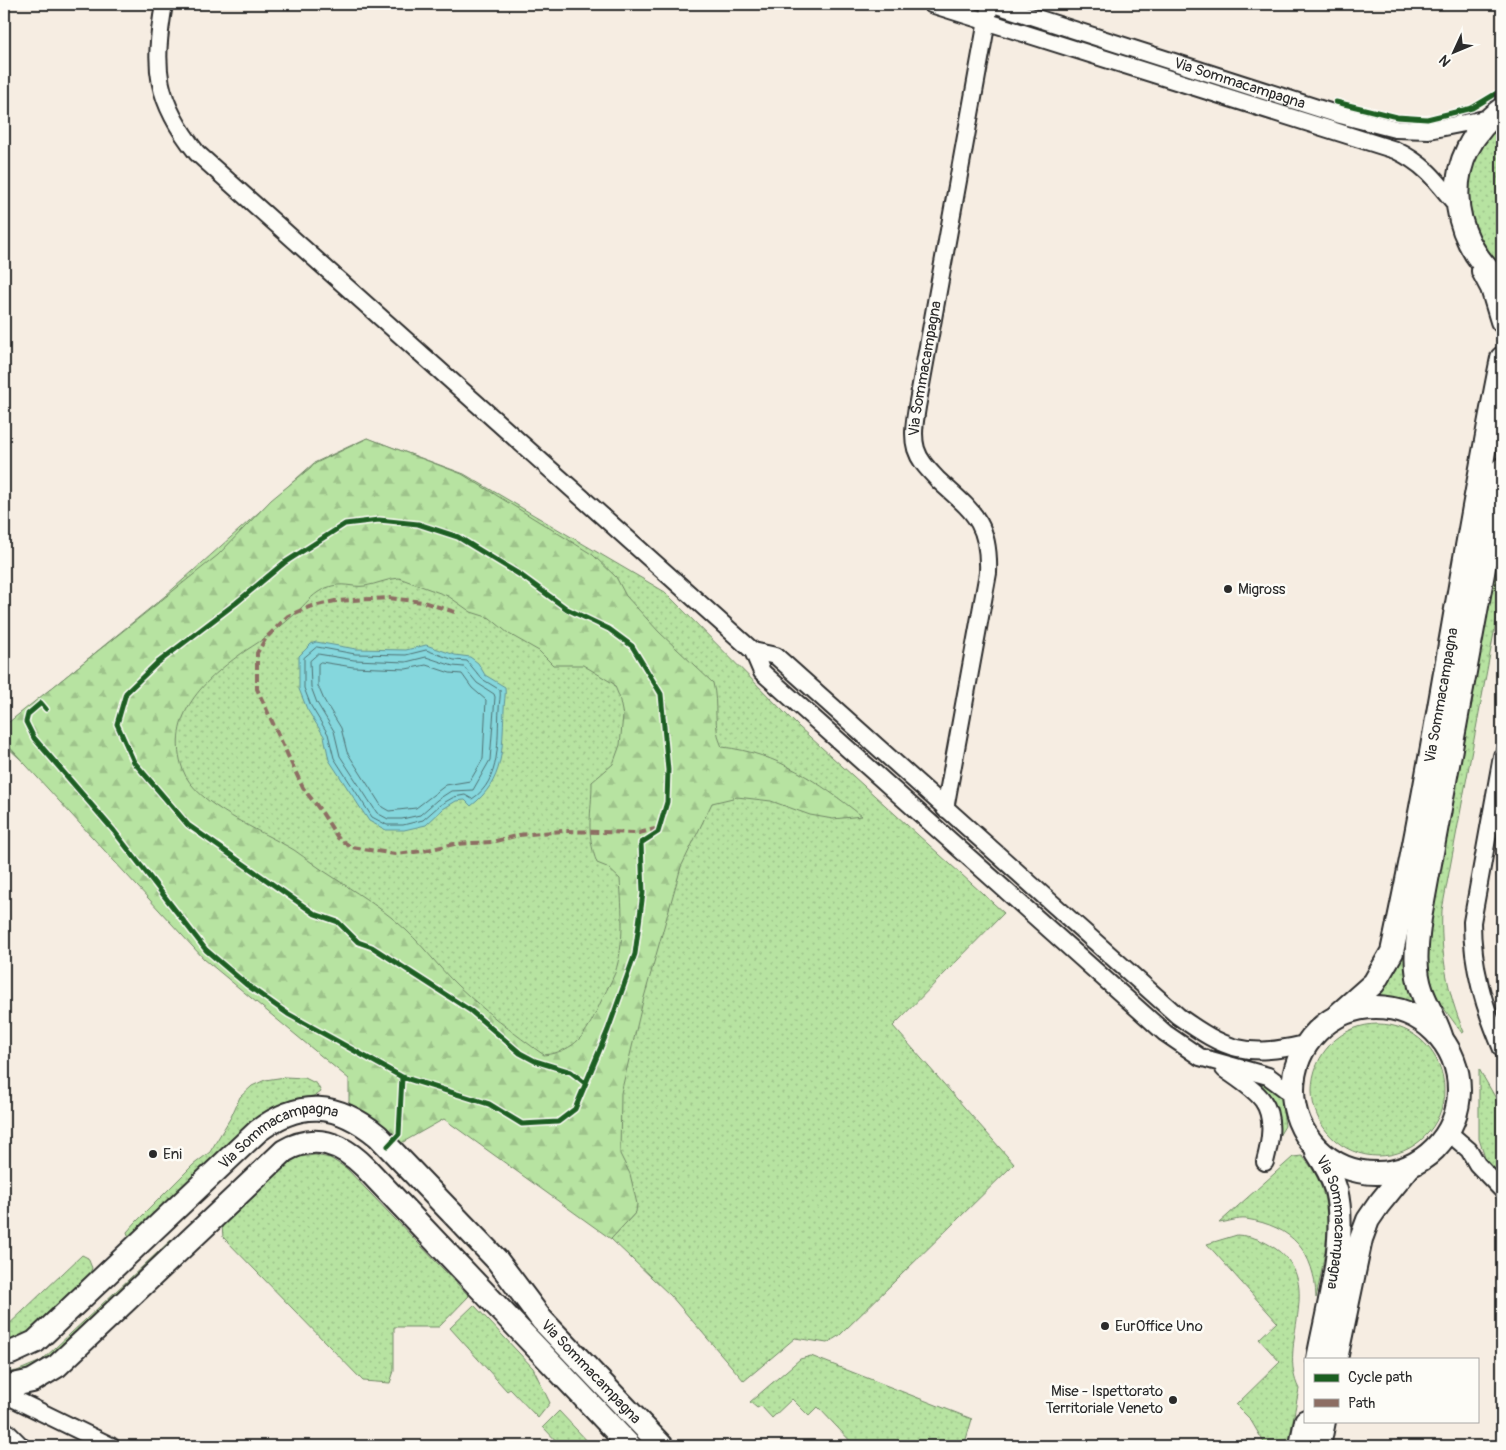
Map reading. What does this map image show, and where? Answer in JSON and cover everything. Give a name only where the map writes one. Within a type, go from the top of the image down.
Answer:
[{"type":"street","points":[[164,4],[157,45],[160,85],[176,127],[197,153],[754,651],[762,672],[1165,1033],[1200,1057],[1268,1076],[1292,1094]]},
{"type":"street","name":"Via Sommacampagna","points":[[931,4],[1395,150],[1413,158],[1429,172],[1457,206]]},
{"type":"street","name":"Via Sommacampagna","points":[[945,809],[988,573],[989,547],[979,521],[924,466],[916,449],[914,434],[986,21],[992,4],[1333,113],[1395,129],[1429,130],[1496,113]]},
{"type":"street","name":"Via Sommacampagna","points":[[1496,113],[1474,136],[1464,158],[1458,182],[1457,206],[1462,229],[1492,288],[1502,321]]},
{"type":"street","name":"Via Sommacampagna","points":[[1472,251],[1488,271],[1502,283]]},
{"type":"street","name":"Via Sommacampagna","points":[[1318,1358],[1340,1233],[1336,1190],[1330,1174],[1302,1128],[1294,1108],[1292,1094],[1293,1077],[1297,1060],[1305,1044],[1320,1027],[1339,1014],[1374,983],[1392,952],[1502,358]]},
{"type":"street","name":"Via Sommacampagna","points":[[1314,1146],[1334,1163],[1358,1172],[1384,1174],[1409,1167],[1425,1158],[1438,1146],[1448,1132],[1457,1109],[1459,1085],[1454,1060],[1442,1039],[1435,1017],[1422,992],[1416,962],[1420,918],[1502,468]]},
{"type":"street","points":[[754,651],[776,656],[1178,1016],[1212,1039],[1245,1051],[1278,1051],[1305,1044]]},
{"type":"street","points":[[1502,756],[1472,930],[1476,978],[1502,1048]]},
{"type":"street","name":"Via Sommacampagna","points":[[1339,1014],[1367,1006],[1395,1008],[1421,1020],[1442,1039]]},
{"type":"street","points":[[1214,1062],[1263,1101],[1270,1123],[1269,1146],[1265,1162]]},
{"type":"street","name":"Via Sommacampagna","points":[[4,1354],[11,1353],[35,1342],[258,1130],[291,1111],[310,1108],[330,1111],[368,1128],[388,1146],[497,1260],[542,1320],[662,1446]]},
{"type":"street","points":[[1448,1132],[1469,1150],[1477,1164],[1502,1190]]},
{"type":"street","name":"Via Sommacampagna","points":[[4,1386],[32,1381],[57,1366],[275,1159],[292,1146],[319,1141],[344,1148],[365,1167],[630,1446]]},
{"type":"street","name":"Via Sommacampagna","points":[[1336,1358],[1361,1240],[1368,1220],[1409,1167]]},
{"type":"street","points":[[82,1298],[134,1265],[175,1227],[189,1224],[199,1231]]},
{"type":"street","points":[[4,1394],[111,1446]]},
{"type":"street","points":[[1301,1446],[1306,1422]]},
{"type":"street","points":[[1319,1446],[1324,1422]]},
{"type":"street","points":[[4,1429],[21,1446]]},
{"type":"green space","points":[[1502,120],[1502,272],[1484,252],[1476,236],[1471,222],[1467,192],[1468,177],[1477,149],[1485,136]]},
{"type":"green space","points":[[1502,396],[1502,419],[1407,940],[1416,1004],[1414,1008],[1390,1002],[1373,1003],[1370,999],[1373,995]]},
{"type":"green space","points":[[367,438],[464,474],[665,592],[799,727],[1004,913],[893,1026],[1014,1164],[840,1335],[827,1343],[795,1338],[744,1381],[671,1296],[611,1239],[636,1212],[343,1059],[4,744],[4,727],[165,596],[314,463]]},
{"type":"green space","points":[[368,438],[462,474],[593,555],[616,577],[626,596],[659,632],[713,683],[716,699],[717,731],[722,747],[742,750],[761,756],[796,771],[862,816],[833,819],[810,815],[771,801],[737,797],[712,803],[681,867],[643,1001],[621,1093],[620,1154],[630,1174],[637,1204],[636,1212],[611,1239],[444,1119],[396,1146],[349,1106],[349,1079],[204,959],[4,741],[4,726],[218,555],[271,500],[316,463]],"holes":[[[399,578],[448,596],[471,612],[490,618],[509,634],[539,651],[553,665],[583,665],[614,684],[619,696],[623,716],[620,745],[613,764],[592,782],[590,822],[591,842],[597,863],[607,867],[620,879],[622,926],[618,962],[615,973],[589,1026],[572,1045],[555,1053],[544,1055],[511,1031],[458,986],[406,930],[374,904],[294,850],[215,806],[190,783],[183,770],[179,751],[179,733],[184,716],[192,701],[216,674],[280,627],[318,592],[337,585],[365,586]]]},
{"type":"green space","points":[[1502,529],[1502,590],[1442,910],[1442,941],[1446,972],[1453,1002],[1464,1032],[1462,1033],[1434,995],[1425,951]]},
{"type":"green space","points":[[1378,1024],[1403,1029],[1414,1035],[1424,1044],[1433,1054],[1439,1065],[1444,1090],[1439,1115],[1433,1126],[1424,1136],[1414,1145],[1403,1151],[1378,1156],[1353,1151],[1342,1145],[1332,1136],[1323,1126],[1317,1115],[1312,1090],[1317,1065],[1323,1054],[1332,1044],[1342,1035],[1353,1029]]},
{"type":"green space","points":[[1479,1069],[1502,1109],[1502,1178],[1485,1158],[1479,1139]]},
{"type":"green space","points":[[285,1077],[305,1078],[317,1084],[321,1092],[277,1106],[265,1112],[130,1237],[127,1232],[136,1222],[193,1165],[210,1152],[231,1117],[240,1097],[252,1086],[265,1080]]},
{"type":"green space","points":[[1244,1078],[1259,1080],[1277,1089],[1281,1097],[1285,1126],[1273,1146],[1276,1128]]},
{"type":"green space","points":[[315,1155],[330,1158],[346,1168],[469,1296],[439,1327],[394,1327],[394,1371],[390,1383],[363,1381],[223,1237],[222,1226],[288,1163],[300,1157]]},
{"type":"green space","points":[[1302,1156],[1314,1172],[1322,1188],[1326,1206],[1326,1242],[1316,1298],[1315,1282],[1306,1255],[1288,1235],[1276,1228],[1246,1219],[1219,1223],[1293,1157]]},
{"type":"green space","points":[[1237,1235],[1257,1239],[1276,1249],[1290,1263],[1297,1279],[1299,1297],[1293,1353],[1293,1372],[1299,1389],[1288,1446],[1266,1446],[1250,1419],[1236,1405],[1280,1362],[1259,1339],[1277,1322],[1207,1244]]},
{"type":"green space","points":[[172,1239],[177,1243],[44,1366],[4,1378],[4,1373],[17,1371],[41,1361]]},
{"type":"green space","points":[[82,1255],[88,1258],[92,1268],[89,1276],[31,1334],[4,1346],[4,1329]]},
{"type":"green space","points":[[474,1305],[533,1368],[550,1403],[538,1418],[510,1389],[507,1391],[450,1328]]},
{"type":"green space","points":[[811,1356],[972,1419],[964,1446],[855,1446],[818,1407],[809,1416],[792,1399],[772,1418],[761,1406],[757,1408],[750,1402],[800,1359]]},
{"type":"green space","points":[[559,1411],[592,1446],[561,1446],[543,1427]]},
{"type":"water","points":[[316,642],[356,649],[406,650],[426,645],[455,655],[470,657],[478,663],[485,675],[505,687],[500,763],[490,786],[482,796],[471,806],[465,800],[456,801],[443,809],[426,825],[404,830],[386,830],[369,821],[329,760],[324,736],[307,709],[299,689],[299,656],[311,644]]},
{"type":"marked path","points":[[455,612],[423,602],[389,598],[335,601],[309,607],[288,616],[266,638],[257,653],[257,689],[303,788],[321,811],[338,838],[351,847],[395,854],[423,851],[454,844],[492,842],[519,835],[563,831],[639,833],[655,829]]},
{"type":"cycle path","points":[[1336,102],[1397,117],[1427,119],[1472,108],[1502,90]]},
{"type":"cycle path","points":[[388,1146],[399,1134],[402,1077],[489,1104],[522,1124],[558,1122],[575,1109],[608,1030],[635,954],[643,893],[641,843],[658,832],[667,802],[668,770],[661,694],[632,646],[609,629],[567,609],[522,576],[458,537],[418,524],[379,520],[345,524],[284,563],[236,603],[156,664],[126,693],[117,724],[134,762],[188,825],[315,914],[338,922],[358,942],[372,947],[471,1011],[520,1053],[535,1061],[571,1072],[585,1083]]},
{"type":"cycle path","points":[[46,709],[41,703],[28,714],[26,722],[34,738],[114,831],[206,950],[247,985],[288,1014],[402,1077]]},
{"type":"place","name":"Migross","points":[[1228,589]]},
{"type":"place","name":"Eni","points":[[153,1154]]},
{"type":"place","name":"EurOffice Uno","points":[[1105,1326]]},
{"type":"place","name":"Mise - Ispettorato Territoriale Veneto","points":[[1173,1400]]}]
